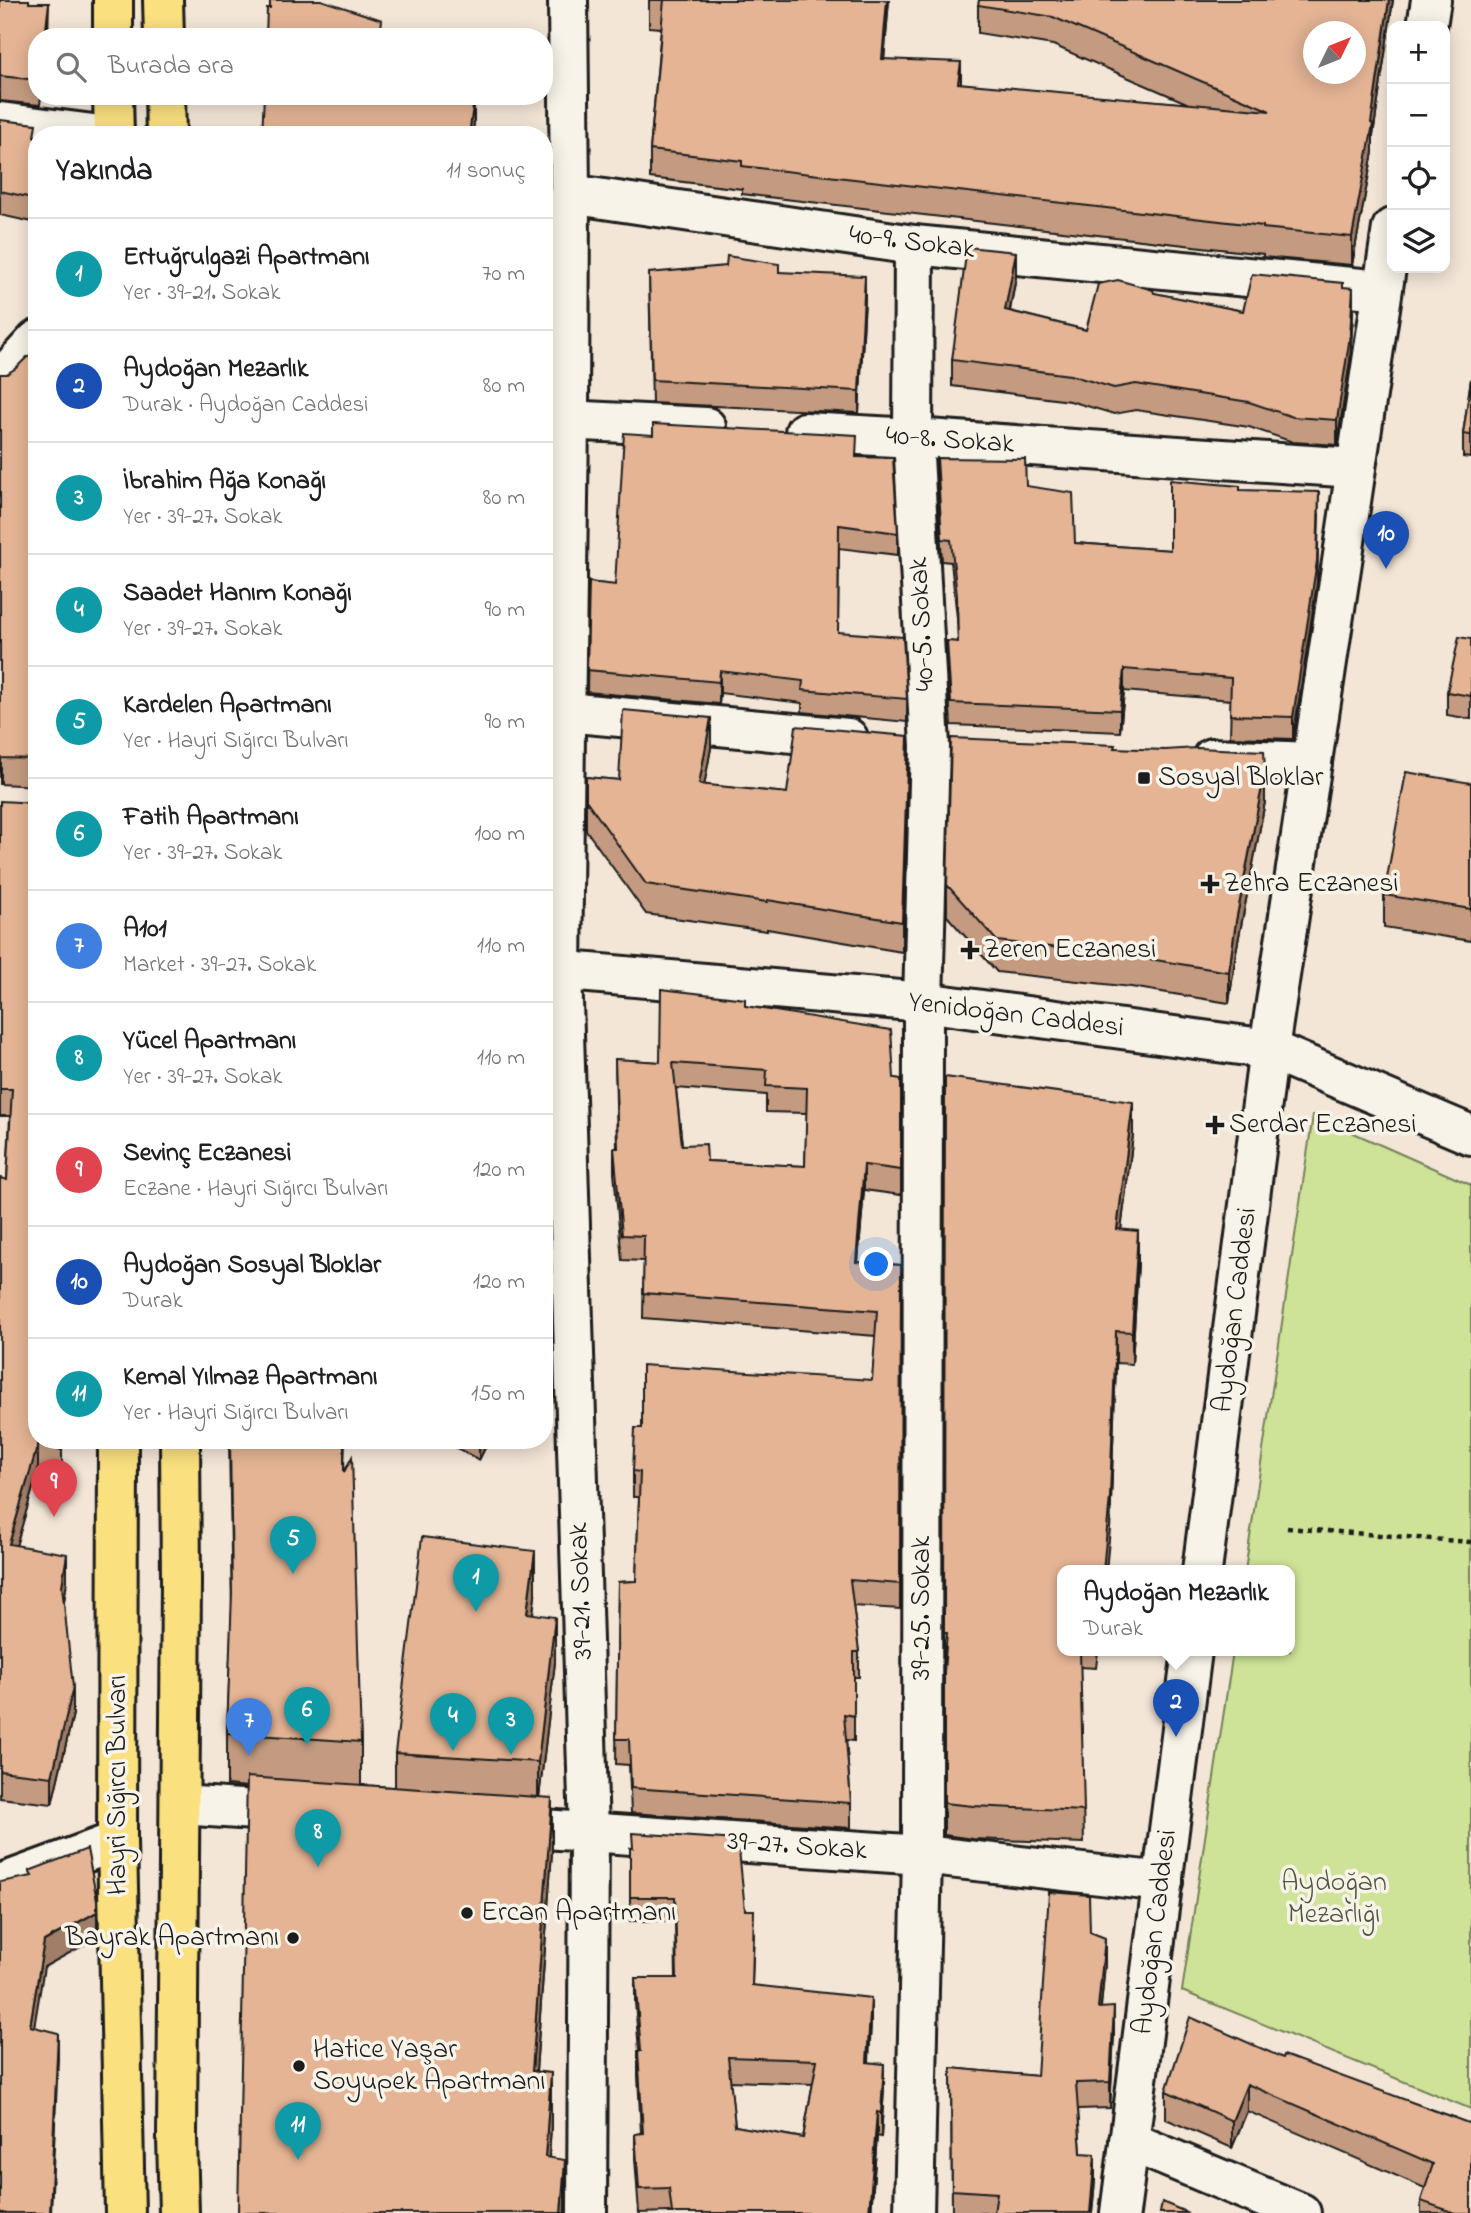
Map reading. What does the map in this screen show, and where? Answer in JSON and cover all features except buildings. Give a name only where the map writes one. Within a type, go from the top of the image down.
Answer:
[{"type":"main road","points":[[113,0],[113,28]]},
{"type":"main road","points":[[163,0],[164,28]]},
{"type":"main road","points":[[113,105],[114,126]]},
{"type":"main road","points":[[165,105],[166,126]]},
{"type":"main road","name":"Hayri Sığırcı Bulvarı","points":[[118,1449],[117,1841],[125,2213]]},
{"type":"main road","points":[[179,2213],[177,2124],[180,1449]]},
{"type":"street","name":"39-21. Sokak","points":[[568,0],[570,194],[557,420],[565,712],[553,969],[589,1832],[587,2213]]},
{"type":"street","points":[[1428,21],[1431,0]]},
{"type":"street","points":[[0,122],[31,126]]},
{"type":"street","name":"40-9. Sokak","points":[[570,194],[914,245],[1382,290]]},
{"type":"street","name":"40-5. Sokak","points":[[914,245],[913,438],[930,746],[923,1002]]},
{"type":"street","name":"Aydoğan Caddesi","points":[[1203,1565],[1269,1049],[1387,259]]},
{"type":"street","points":[[0,380],[28,350]]},
{"type":"street","points":[[557,420],[734,429]]},
{"type":"street","name":"40-8. Sokak","points":[[776,431],[1355,468]]},
{"type":"street","points":[[565,712],[971,748]]},
{"type":"street","points":[[1175,756],[1312,762]]},
{"type":"street","name":"Yenidoğan Caddesi","points":[[553,969],[923,1002],[1269,1049],[1471,1135]]},
{"type":"street","name":"39-25. Sokak","points":[[914,2213],[922,1855],[923,1002]]},
{"type":"street","name":"Aydoğan Caddesi","points":[[1120,2213],[1191,1656]]},
{"type":"street","points":[[180,1805],[330,1815]]},
{"type":"street","name":"39-27. Sokak","points":[[466,1824],[922,1855],[1163,1882]]},
{"type":"street","points":[[0,1884],[117,1841]]},
{"type":"street","points":[[1129,2141],[1301,2213]]},
{"type":"path","points":[[1287,1528],[1471,1542]]},
{"type":"green space","name":"Aydoğan Mezarlığı","points":[[1313,1115],[1471,1185],[1471,2109],[1182,1991],[1232,1656],[1295,1656],[1295,1565],[1246,1565]]},
{"type":"place","name":"Aydoğan Sosyal Bloklar","points":[[1386,569]]},
{"type":"place","name":"Sosyal Bloklar","points":[[1144,778]]},
{"type":"place","name":"Zehra Eczanesi","points":[[1210,884]]},
{"type":"place","name":"Zeren Eczanesi","points":[[970,950]]},
{"type":"place","name":"Serdar Eczanesi","points":[[1215,1125]]},
{"type":"place","name":"Sevinç Eczanesi","points":[[54,1517]]},
{"type":"place","name":"Kardelen Apartmanı","points":[[293,1574]]},
{"type":"place","name":"Ertuğrulgazi Apartmanı","points":[[476,1612]]},
{"type":"place","name":"Aydoğan Mezarlık","points":[[1176,1737]]},
{"type":"place","name":"Fatih Apartmanı","points":[[307,1745]]},
{"type":"place","name":"Saadet Hanım Konağı","points":[[453,1751]]},
{"type":"place","name":"İbrahim Ağa Konağı","points":[[511,1755]]},
{"type":"place","name":"A101","points":[[249,1756]]},
{"type":"place","name":"Yücel Apartmanı","points":[[318,1867]]},
{"type":"place","name":"Ercan Apartmanı","points":[[467,1913]]},
{"type":"place","name":"Bayrak Apartmanı","points":[[293,1938]]},
{"type":"place","name":"Hatice Yaşar Soyupek Apartmanı","points":[[299,2066]]},
{"type":"place","name":"Kemal Yılmaz Apartmanı","points":[[298,2160]]}]
